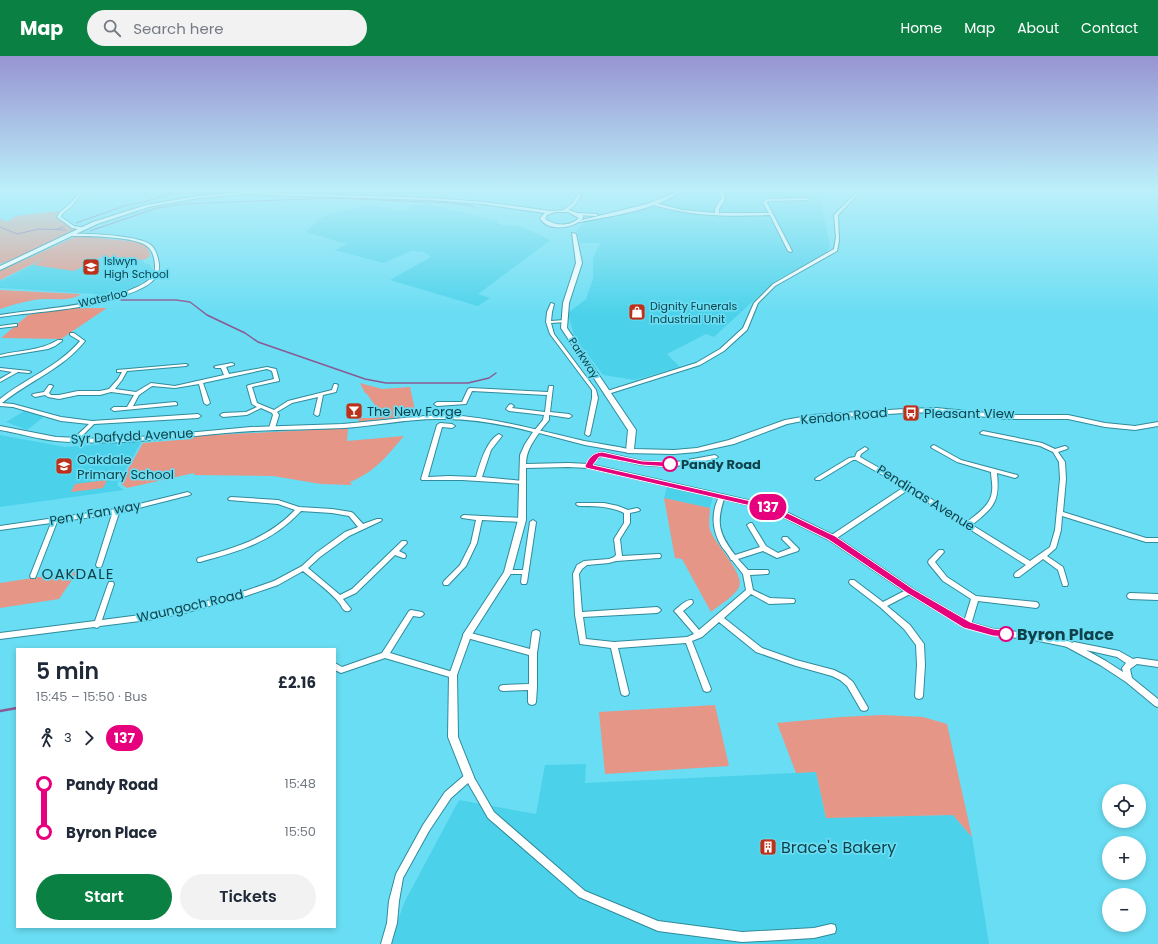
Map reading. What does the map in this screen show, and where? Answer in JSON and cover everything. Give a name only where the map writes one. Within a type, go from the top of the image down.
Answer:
[{"type":"main road","points":[[569,230],[574,234],[575,230]]},
{"type":"main road","points":[[0,268],[78,232]]},
{"type":"main road","name":"Parkway","points":[[574,234],[579,263],[566,303],[564,328],[632,430],[630,451]]},
{"type":"main road","name":"Kendon Road","points":[[630,451],[674,452],[698,450],[731,442],[785,422],[813,417],[904,411],[936,410],[1008,416],[1068,417],[1105,425],[1135,428],[1158,424]]},
{"type":"street","points":[[779,230],[790,251]]},
{"type":"street","points":[[606,393],[698,364],[722,350],[745,329],[756,303],[774,285],[836,250],[838,240],[836,230]]},
{"type":"street","name":"Waterloo","points":[[78,232],[89,235]]},
{"type":"street","name":"Waterloo","points":[[0,316],[108,299],[140,287],[150,281],[157,273],[158,266],[153,249],[145,243],[132,239],[71,235]]},
{"type":"street","points":[[552,304],[548,314],[548,322],[552,334],[594,390],[595,398],[588,434]]},
{"type":"street","points":[[548,322],[565,321]]},
{"type":"street","points":[[0,327],[15,325]]},
{"type":"street","points":[[0,403],[64,359],[79,346],[83,341],[72,334]]},
{"type":"street","points":[[0,356],[16,352],[44,349],[55,345],[60,341]]},
{"type":"street","points":[[16,352],[19,346]]},
{"type":"street","points":[[216,367],[232,364]]},
{"type":"street","points":[[111,390],[120,380],[122,371],[186,365]]},
{"type":"street","points":[[223,366],[227,377]]},
{"type":"street","points":[[0,368],[29,372]]},
{"type":"street","points":[[129,408],[137,394],[151,384],[175,387],[201,383],[267,368],[274,370],[277,380],[249,386],[254,404],[274,412]]},
{"type":"street","points":[[0,381],[17,371]]},
{"type":"street","points":[[201,383],[207,403]]},
{"type":"street","points":[[274,412],[290,402],[334,391],[336,385]]},
{"type":"street","points":[[46,393],[51,386]]},
{"type":"street","points":[[551,387],[546,420],[528,444],[523,455],[522,520],[508,572],[467,635],[453,674],[453,737],[469,776],[491,815],[582,894],[634,916],[658,926],[742,937],[814,933],[831,929]]},
{"type":"street","points":[[437,404],[464,403],[470,389],[549,394]]},
{"type":"street","points":[[35,395],[46,393],[50,396],[59,398],[78,394],[100,393],[111,390],[137,394]]},
{"type":"street","points":[[317,414],[321,394]]},
{"type":"street","points":[[0,403],[61,419],[94,422],[198,416]]},
{"type":"street","points":[[114,409],[175,404]]},
{"type":"street","points":[[511,406],[509,409],[569,416]]},
{"type":"street","points":[[223,415],[247,413],[260,407]]},
{"type":"street","points":[[272,428],[276,415],[274,412]]},
{"type":"street","name":"Syr Dafydd Avenue","points":[[0,428],[47,437],[75,440],[106,440],[272,428],[356,425],[417,418],[448,417],[481,420],[537,431],[584,444],[630,451]]},
{"type":"street","points":[[75,440],[94,422]]},
{"type":"street","points":[[452,426],[438,424],[423,482],[452,477],[479,477],[523,483]]},
{"type":"street","points":[[983,433],[1042,445],[1054,451],[1062,462],[1063,479],[1060,513],[1058,530],[1053,548],[1017,575]]},
{"type":"street","points":[[479,477],[486,453],[492,443],[499,436]]},
{"type":"street","points":[[934,447],[959,461],[994,472],[1015,476]]},
{"type":"street","points":[[1054,451],[1065,448]]},
{"type":"street","points":[[818,479],[844,463],[857,458],[859,453],[865,449]]},
{"type":"street","points":[[589,466],[596,455],[602,454],[642,463],[671,464],[715,457]]},
{"type":"street","name":"Pendinas Avenue","points":[[857,458],[909,487],[1031,565]]},
{"type":"street","points":[[523,466],[589,466],[771,508],[832,538],[910,591],[967,625],[993,632],[1034,637],[1119,654],[1132,663]]},
{"type":"street","points":[[968,524],[988,508],[995,498],[994,472]]},
{"type":"street","points":[[832,538],[909,487]]},
{"type":"street","name":"Pen y Fan way","points":[[0,528],[116,511],[188,494]]},
{"type":"street","points":[[722,496],[717,510],[716,525],[724,545],[746,573],[750,591],[769,601],[792,601]]},
{"type":"street","points":[[231,499],[278,502],[299,509],[332,511],[350,514],[362,527]]},
{"type":"street","points":[[579,504],[599,504],[618,507],[627,512],[637,510]]},
{"type":"street","points":[[200,560],[247,546],[263,539],[290,520],[299,509]]},
{"type":"street","points":[[99,565],[116,511]]},
{"type":"street","points":[[616,559],[619,556],[617,539],[627,523],[627,512]]},
{"type":"street","points":[[1060,513],[1146,540],[1158,540]]},
{"type":"street","points":[[464,517],[522,520]]},
{"type":"street","points":[[446,583],[463,566],[474,543],[479,518]]},
{"type":"street","points":[[33,576],[55,520]]},
{"type":"street","name":"Waungoch Road","points":[[0,636],[97,625],[148,617],[184,610],[276,583],[304,568],[334,542],[347,534],[379,520]]},
{"type":"street","points":[[524,582],[533,522]]},
{"type":"street","points":[[750,525],[764,548],[777,556],[796,549],[785,539]]},
{"type":"street","points":[[520,531],[532,531]]},
{"type":"street","points":[[339,598],[354,591],[404,543]]},
{"type":"street","points":[[733,558],[764,548]]},
{"type":"street","points":[[395,552],[403,556]]},
{"type":"street","points":[[941,552],[931,562],[945,579],[975,598],[1036,605]]},
{"type":"street","points":[[658,556],[586,563],[579,567],[576,574],[582,642],[614,645],[688,640],[699,635],[750,591]]},
{"type":"street","points":[[1043,556],[1062,569],[1065,584]]},
{"type":"street","points":[[304,568],[339,598],[347,609]]},
{"type":"street","points":[[508,572],[525,572]]},
{"type":"street","points":[[746,573],[766,572]]},
{"type":"street","points":[[852,582],[907,627],[920,644],[921,665],[919,696]]},
{"type":"street","points":[[97,625],[111,584]]},
{"type":"street","points":[[882,605],[910,591]]},
{"type":"street","points":[[1130,596],[1158,597]]},
{"type":"street","points":[[967,625],[975,598]]},
{"type":"street","points":[[690,602],[678,611],[699,635]]},
{"type":"street","points":[[579,615],[657,610]]},
{"type":"street","points":[[384,655],[411,613],[420,614]]},
{"type":"street","points":[[719,618],[759,650],[796,663],[834,673],[843,678],[850,684],[864,708]]},
{"type":"street","points":[[532,702],[533,653],[536,633]]},
{"type":"street","points":[[467,635],[533,653]]},
{"type":"street","points":[[688,640],[707,689]]},
{"type":"street","points":[[1068,644],[1103,663],[1129,680],[1158,704]]},
{"type":"street","points":[[614,645],[624,693]]},
{"type":"street","points":[[338,668],[384,655],[453,674]]},
{"type":"street","points":[[1129,680],[1126,668],[1132,663],[1137,661],[1158,664]]},
{"type":"street","points":[[503,688],[533,687]]},
{"type":"street","points":[[386,944],[392,923],[394,901],[399,878],[426,828],[448,794],[469,776]]},
{"type":"shaded area","points":[[0,230],[72,230],[30,252],[0,264]]},
{"type":"shaded area","points":[[308,230],[529,230],[551,240],[478,294],[490,298],[478,306],[390,280],[431,257],[424,252],[412,251],[383,263],[335,250],[347,244],[306,232]]},
{"type":"shaded area","points":[[827,230],[830,247],[825,255],[775,281],[714,337],[706,334],[667,354],[680,367],[635,380],[603,375],[574,336],[568,313],[586,299],[593,279],[593,258],[600,243],[580,243],[577,231]]},
{"type":"shaded area","points":[[77,236],[140,243],[148,248],[150,256],[146,259],[130,261],[101,257],[74,271],[33,265],[47,257],[0,280],[0,271]]},
{"type":"shaded area","name":"Islwyn High School","points":[[52,255],[148,258],[143,259],[144,263],[149,264],[153,270],[147,279],[138,285],[119,293],[101,297],[95,294],[0,288],[0,281]]},
{"type":"shaded area","points":[[0,290],[81,294],[76,297],[65,299],[34,300],[0,309]]},
{"type":"shaded area","points":[[69,308],[107,308],[61,339],[1,338],[28,315]]},
{"type":"shaded area","points":[[360,383],[382,389],[410,387],[416,415],[358,422],[359,419],[357,418],[376,418],[378,409],[365,393]]},
{"type":"shaded area","points":[[26,410],[45,416],[27,430],[6,422]]},
{"type":"shaded area","points":[[348,428],[347,441],[404,436],[386,457],[374,468],[350,482],[352,485],[321,484],[273,476],[194,475],[194,473],[127,488],[120,483],[143,443],[190,439],[194,436]]},
{"type":"shaded area","name":"Oakdale Primary School","points":[[0,435],[65,447],[142,441],[117,485],[124,490],[0,507]]},
{"type":"shaded area","points":[[107,480],[103,488],[71,492],[75,484]]},
{"type":"shaded area","points":[[667,487],[712,495],[713,497],[710,508],[664,498]]},
{"type":"shaded area","points":[[664,498],[710,508],[710,530],[738,575],[740,581],[737,590],[711,612],[682,559],[675,558]]},
{"type":"shaded area","points":[[78,571],[59,599],[0,608],[0,583]]},
{"type":"shaded area","points":[[715,705],[729,766],[605,774],[599,712]]},
{"type":"shaded area","points":[[883,715],[923,717],[947,724],[972,837],[953,815],[826,818],[816,772],[796,773],[777,723]]},
{"type":"shaded area","points":[[586,764],[585,783],[816,772],[826,818],[953,815],[972,837],[989,944],[389,944],[405,901],[459,800],[536,814],[545,765]]},
{"type":"waterway","points":[[8,230],[17,234],[33,230]]},
{"type":"waterway","points":[[121,300],[176,300],[190,302],[207,315],[245,333],[258,342],[365,379],[386,383],[468,383],[489,378],[496,373]]},
{"type":"waterway","points":[[0,711],[16,708]]},
{"type":"bus line","name":"137","points":[[670,464],[642,463],[602,454],[596,455],[589,466],[771,508],[832,538],[910,591],[950,616],[967,625],[1006,634]]},
{"type":"place","name":"Islwyn High School","points":[[91,267]]},
{"type":"place","name":"Dignity Funerals Industrial Unit","points":[[637,312]]},
{"type":"place","name":"The New Forge","points":[[354,411]]},
{"type":"place","name":"Pleasant View","points":[[911,413]]},
{"type":"place","name":"Pandy Road","points":[[670,464]]},
{"type":"place","name":"Oakdale Primary School","points":[[64,466]]},
{"type":"place","name":"Byron Place","points":[[1006,634]]},
{"type":"place","name":"Brace's Bakery","points":[[768,847]]},
{"type":"district","name":"OAKDALE","points":[[78,573]]}]
